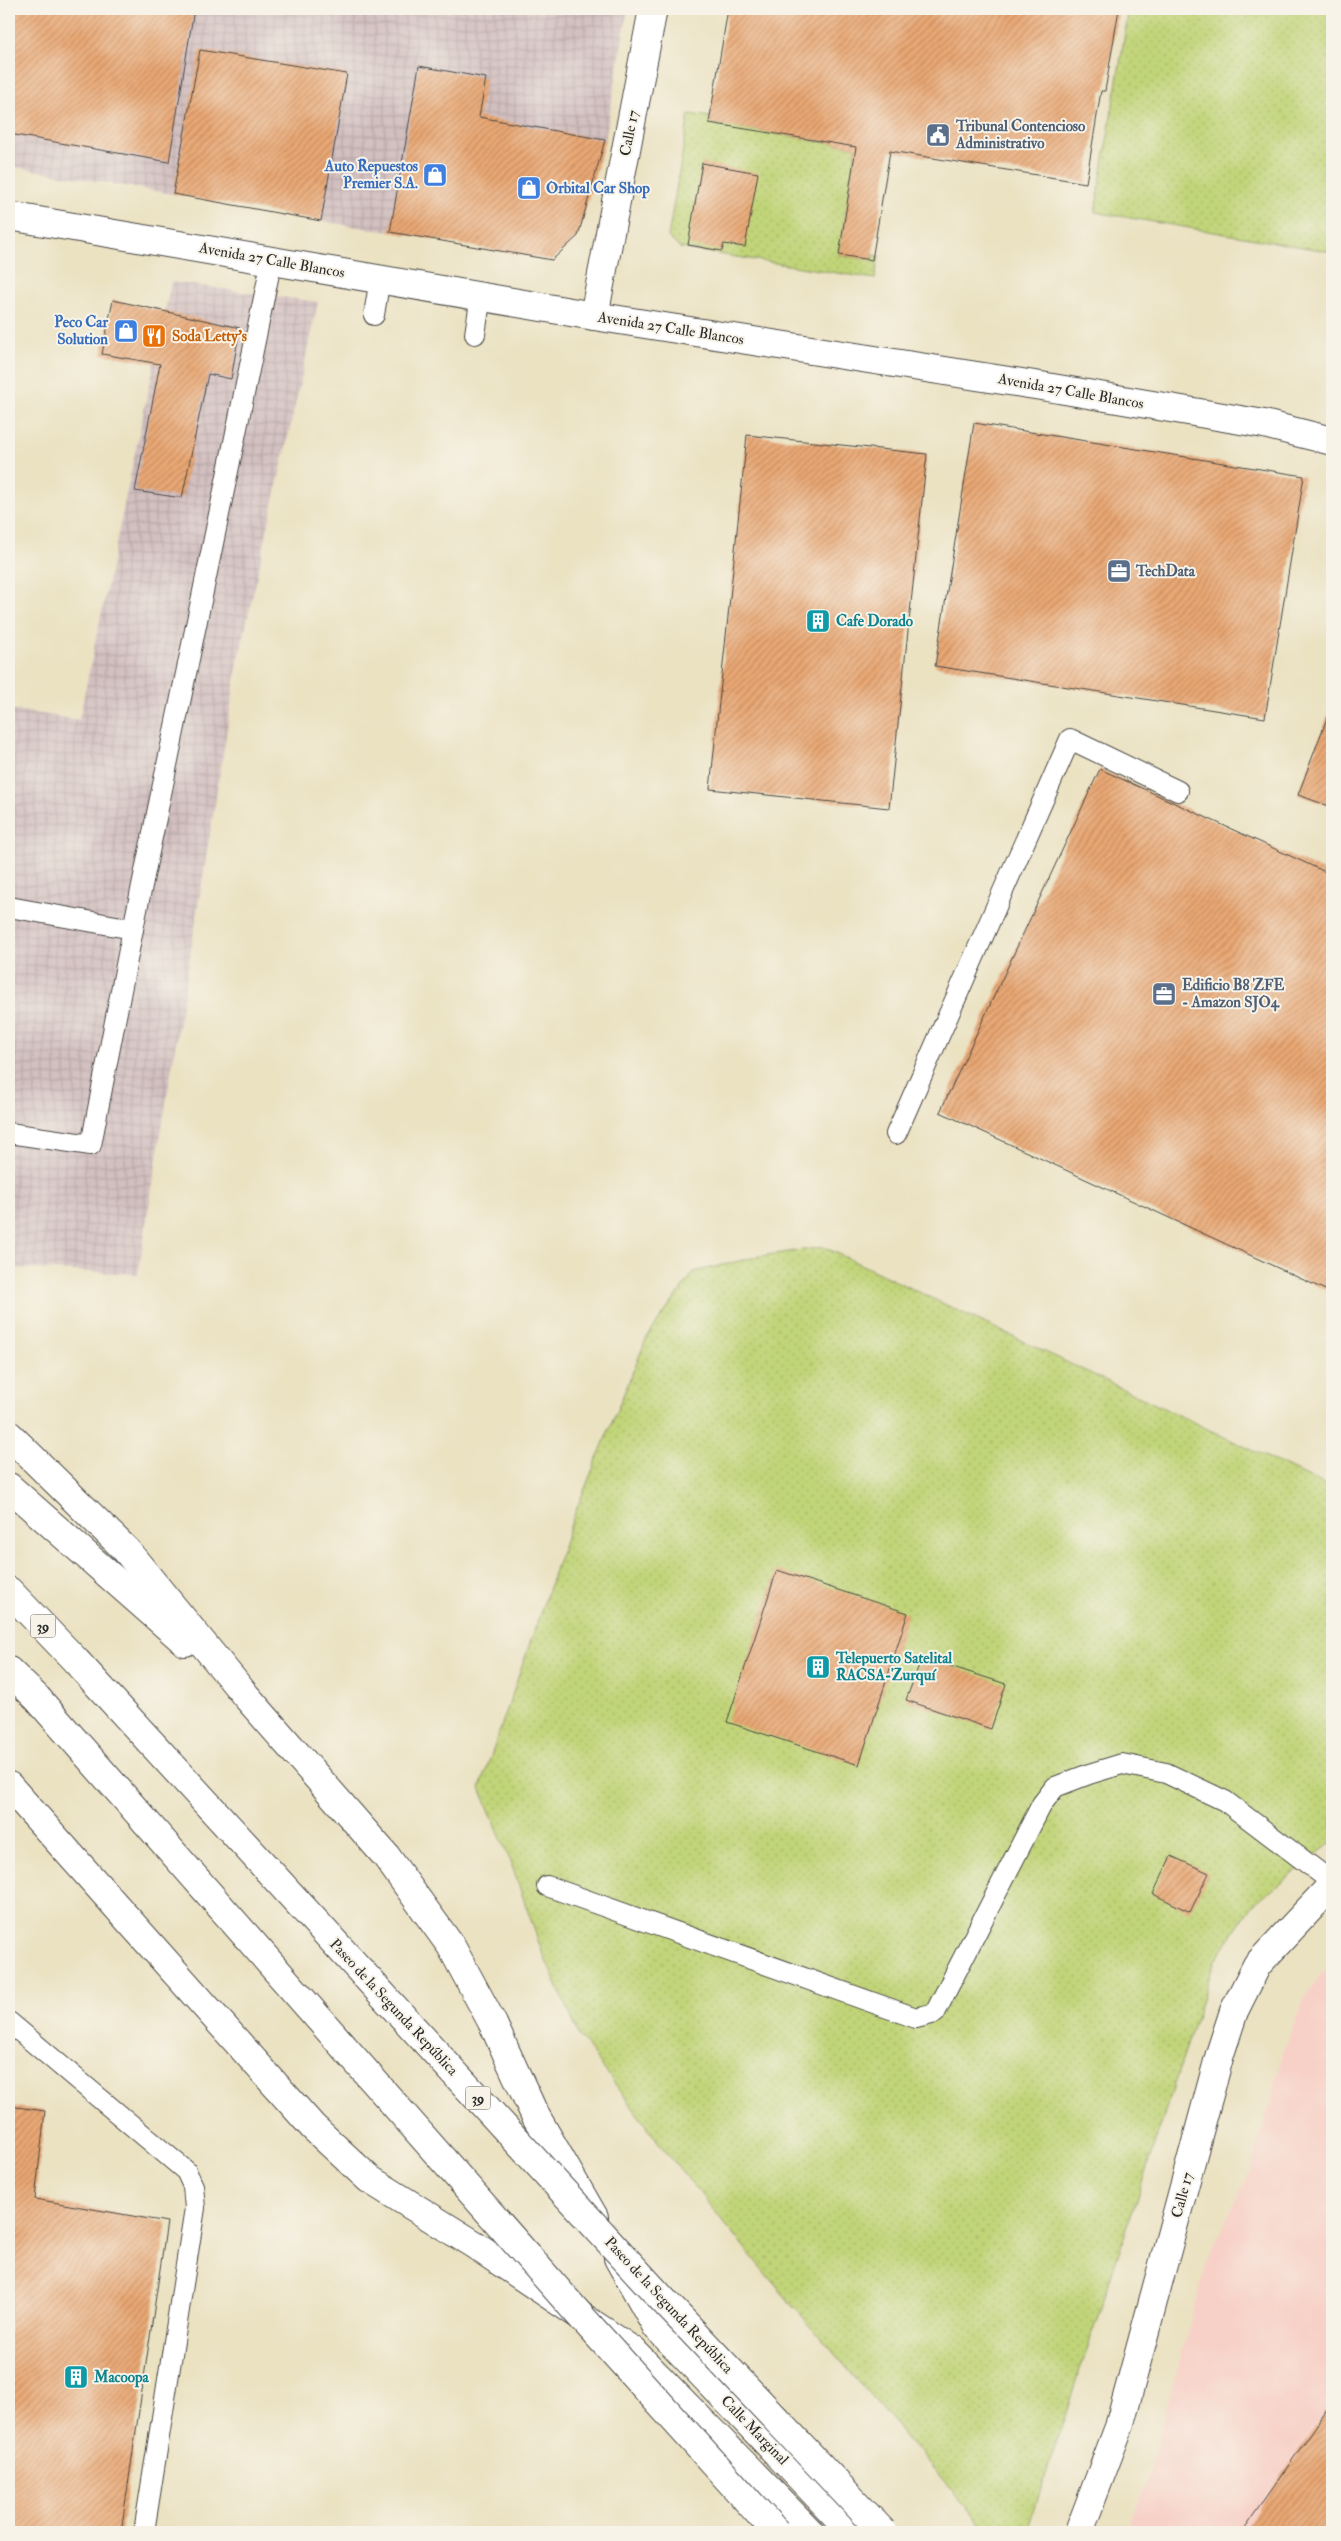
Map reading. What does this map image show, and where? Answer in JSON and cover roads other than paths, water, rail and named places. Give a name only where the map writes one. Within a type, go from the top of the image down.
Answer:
[{"type":"main road","name":"Calle 17","points":[[594,316],[653,9]]},
{"type":"main road","name":"Avenida 27 Calle Blancos","points":[[9,216],[594,316],[1041,386],[1264,424],[1332,441]]},
{"type":"main road","points":[[9,1435],[126,1550],[246,1696]]},
{"type":"main road","points":[[9,1488],[246,1696]]},
{"type":"main road","name":"Paseo de la Segunda República","points":[[9,1591],[76,1661],[663,2300],[883,2532]]},
{"type":"main road","points":[[9,1671],[37,1698],[576,2311],[776,2532]]},
{"type":"main road","name":"Calle Marginal","points":[[246,1696],[386,1856],[451,1946],[493,2024],[534,2113],[657,2327],[852,2532]]},
{"type":"main road","points":[[9,1786],[313,2127],[369,2179],[475,2245],[634,2351],[810,2532]]},
{"type":"main road","name":"Calle 17","points":[[1079,2532],[1119,2427],[1218,2063],[1234,2011],[1257,1965],[1332,1884]]},
{"type":"lane","points":[[9,1133],[91,1144],[133,929],[272,260]]},
{"type":"lane","points":[[374,315],[380,278]]},
{"type":"lane","points":[[475,334],[481,296]]},
{"type":"lane","points":[[896,1134],[1070,739],[1178,791]]},
{"type":"lane","points":[[9,907],[133,929]]},
{"type":"lane","points":[[547,1886],[916,2018],[935,2013],[1042,1804],[1056,1788],[1089,1774],[1122,1764],[1166,1773],[1226,1801],[1332,1884]]},
{"type":"lane","points":[[9,2022],[186,2172],[193,2186],[195,2208],[144,2532]]},
{"type":"place","name":"Tribunal Contencioso Administrativo","points":[[938,135]]},
{"type":"place","name":"Auto Repuestos Premier S.A.","points":[[435,175]]},
{"type":"place","name":"Orbital Car Shop","points":[[529,188]]},
{"type":"place","name":"Peco Car Solution","points":[[126,331]]},
{"type":"place","name":"Soda Letty's","points":[[154,336]]},
{"type":"place","name":"TechData","points":[[1119,571]]},
{"type":"place","name":"Cafe Dorado","points":[[818,621]]},
{"type":"place","name":"Edificio B8 ZFE - Amazon SJO4","points":[[1164,994]]},
{"type":"place","name":"Telepuerto Satelital RACSA-Zurquí","points":[[818,1667]]},
{"type":"place","name":"Macoopa","points":[[76,2377]]}]
